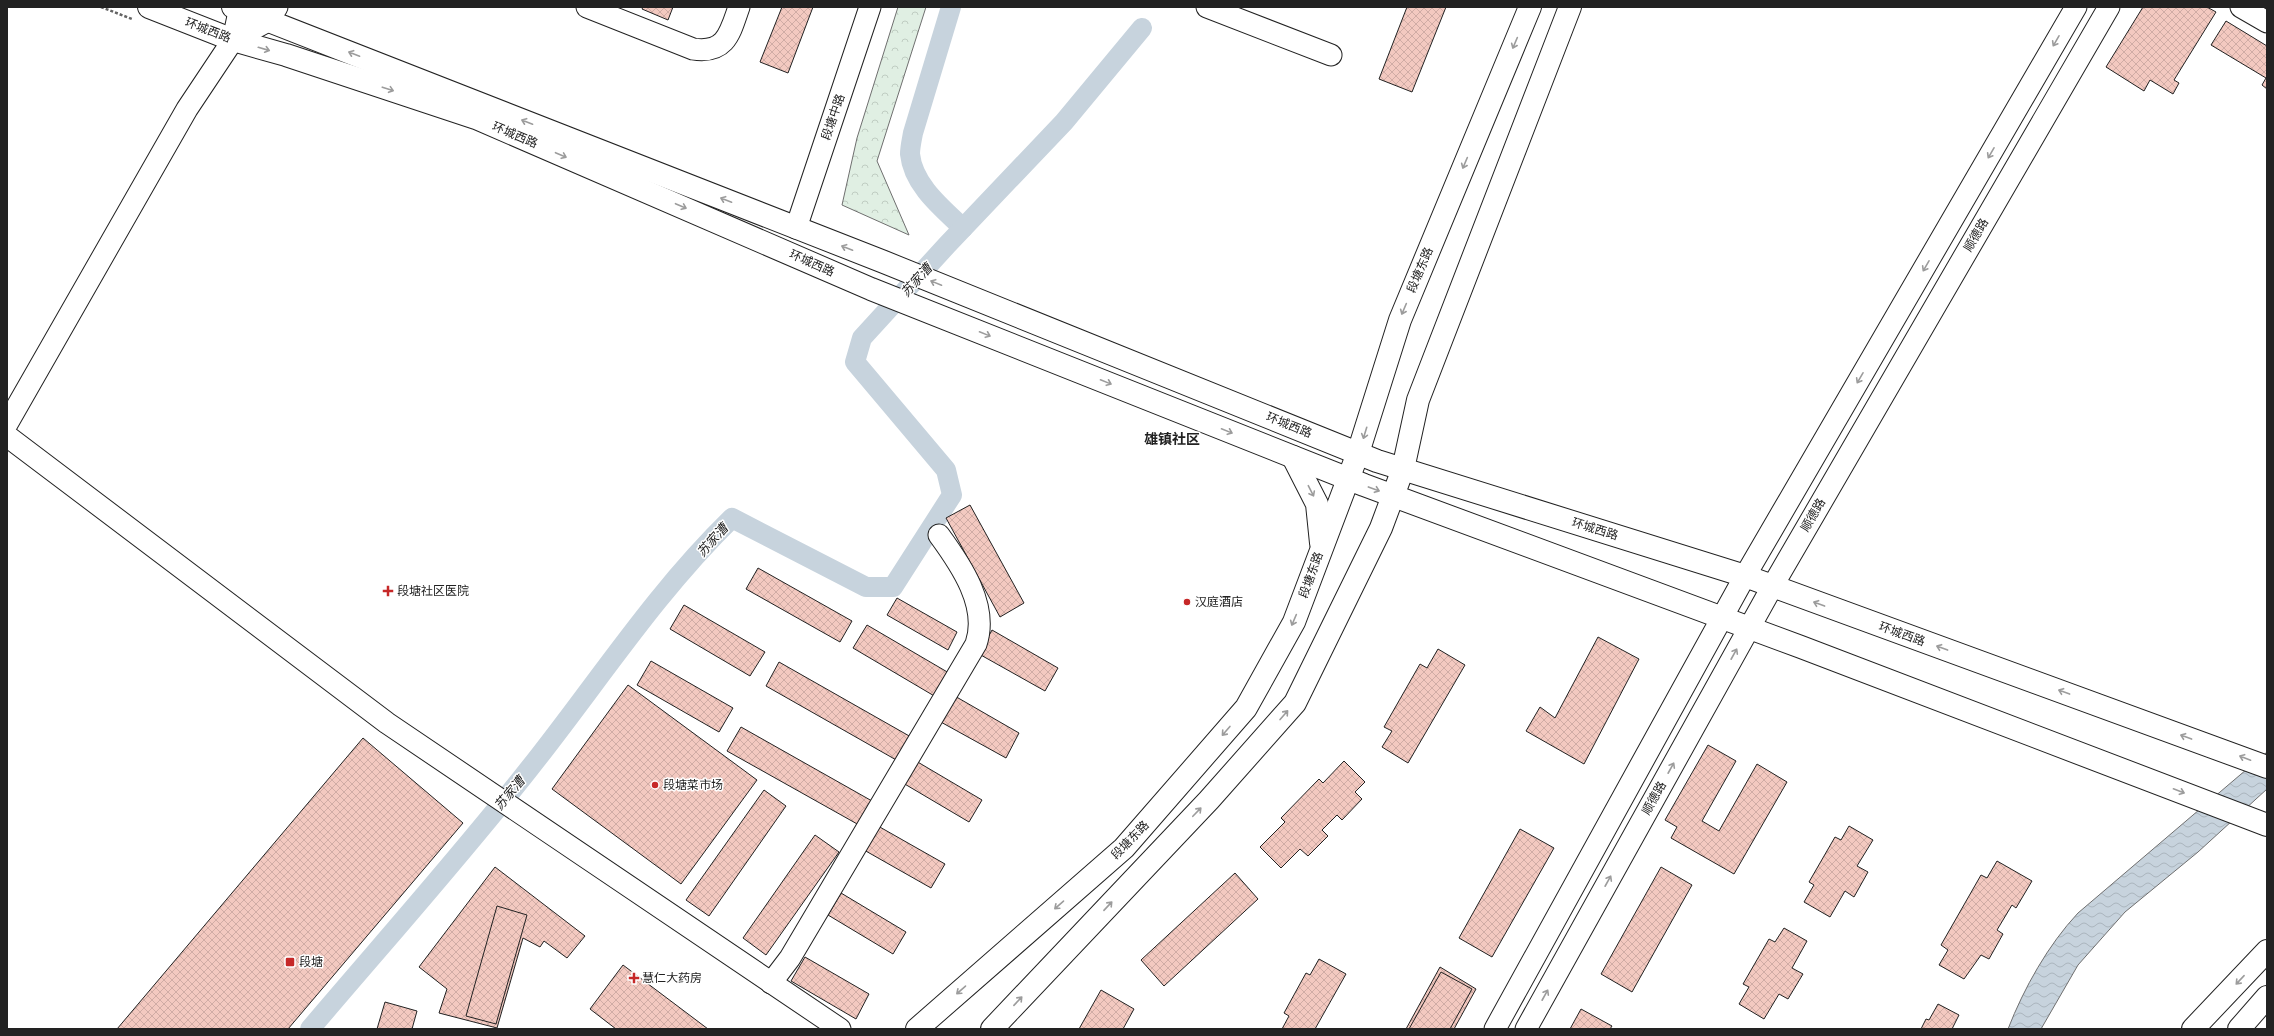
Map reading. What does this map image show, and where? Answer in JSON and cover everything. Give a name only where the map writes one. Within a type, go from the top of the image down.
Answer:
[{"type":"main road","name":"环城西路","points":[[148,7],[233,40],[286,55],[476,118],[871,289],[1293,457]]},
{"type":"main road","name":"段塘东路","points":[[917,1029],[1124,848],[1246,708],[1294,622],[1349,479],[1400,320],[1530,7]]},
{"type":"main road","points":[[992,1029],[1209,800],[1295,703],[1381,528],[1394,496],[1403,469],[1418,400],[1570,7]]},
{"type":"main road","name":"环城西路","points":[[237,8],[272,14],[796,228],[1358,453],[1403,469],[1745,576],[2267,767]]},
{"type":"main road","points":[[1293,457],[1749,628],[2267,825]]},
{"type":"main road","points":[[1293,457],[1317,504],[1322,546]]},
{"type":"main road","points":[[2194,1029],[2267,951]]},
{"type":"main road","points":[[2239,1029],[2267,998]]},
{"type":"street","points":[[586,7],[693,49],[704,51],[718,47],[726,40],[739,7]]},
{"type":"street","name":"段塘中路","points":[[796,228],[870,7]]},
{"type":"street","points":[[1207,7],[1331,55]]},
{"type":"street","points":[[1495,1029],[1723,619],[1745,576],[2076,7]]},
{"type":"street","name":"顺德路","points":[[1526,1029],[1772,587],[2109,7]]},
{"type":"street","points":[[2241,7],[2267,22]]},
{"type":"street","points":[[233,40],[237,8]]},
{"type":"street","points":[[7,424],[187,109],[233,40],[272,14]]},
{"type":"street","points":[[7,436],[387,723],[486,792],[531,820],[840,1029]]},
{"type":"street","points":[[771,983],[790,958],[976,644],[980,631],[980,619],[966,573],[939,535]]},
{"type":"green space","points":[[898,7],[926,7],[877,161],[909,235],[842,205],[857,138]]},
{"type":"water","points":[[2267,752],[2267,789],[2198,852],[2125,912],[2078,965],[2041,1029],[2008,1029],[2021,998],[2047,953],[2067,925],[2078,913]]},
{"type":"building","points":[[643,7],[673,7],[668,20],[642,9]]},
{"type":"building","points":[[782,7],[813,7],[788,73],[760,62]]},
{"type":"building","points":[[1407,7],[1446,7],[1412,92],[1379,79]]},
{"type":"building","points":[[2143,7],[2207,7],[2216,12],[2174,80],[2179,83],[2173,94],[2150,80],[2144,91],[2106,67]]},
{"type":"building","points":[[2226,21],[2267,46],[2267,89],[2262,85],[2266,78],[2211,45]]},
{"type":"building","points":[[970,505],[1024,603],[1000,617],[946,518]]},
{"type":"building","points":[[758,568],[852,621],[840,642],[746,589]]},
{"type":"building","points":[[897,598],[957,632],[948,650],[887,615]]},
{"type":"building","points":[[684,605],[765,652],[750,676],[670,629]]},
{"type":"building","points":[[867,625],[949,673],[936,697],[853,648]]},
{"type":"building","points":[[992,630],[1058,668],[1045,691],[979,654]]},
{"type":"building","points":[[1598,637],[1639,659],[1584,764],[1526,731],[1540,707],[1555,718]]},
{"type":"building","points":[[1438,649],[1465,665],[1408,763],[1382,747],[1392,731],[1384,727],[1420,664],[1427,668]]},
{"type":"building","points":[[651,661],[733,708],[719,732],[637,685]]},
{"type":"building","points":[[779,662],[911,737],[898,761],[766,686]]},
{"type":"building","name":"段塘菜市场","points":[[628,685],[757,780],[681,884],[552,789]]},
{"type":"building","points":[[953,695],[1019,733],[1006,758],[939,721]]},
{"type":"building","points":[[741,727],[872,801],[859,825],[727,751]]},
{"type":"building","name":"段塘","points":[[363,738],[463,823],[288,1029],[117,1029]]},
{"type":"building","points":[[1708,745],[1736,761],[1702,821],[1719,831],[1757,764],[1787,782],[1734,874],[1671,838],[1677,827],[1665,820]]},
{"type":"building","points":[[916,761],[982,800],[969,822],[903,783]]},
{"type":"building","points":[[1344,761],[1365,782],[1355,792],[1362,799],[1342,820],[1337,815],[1322,830],[1328,836],[1308,856],[1300,849],[1281,868],[1260,847],[1285,822],[1281,818],[1319,779],[1323,783]]},
{"type":"building","points":[[764,790],[786,806],[709,916],[686,900]]},
{"type":"building","points":[[878,826],[945,864],[931,888],[864,850]]},
{"type":"building","points":[[1849,826],[1873,840],[1857,866],[1868,872],[1854,897],[1845,891],[1830,917],[1804,902],[1814,885],[1809,882],[1835,837],[1841,840]]},
{"type":"building","points":[[1520,829],[1554,848],[1492,957],[1459,938]]},
{"type":"building","points":[[815,835],[839,852],[766,955],[743,938]]},
{"type":"building","points":[[1997,861],[2032,881],[2016,908],[2012,905],[1997,930],[2003,934],[1989,959],[1981,955],[1964,979],[1939,965],[1948,950],[1941,945],[1981,875],[1987,878]]},
{"type":"building","points":[[495,867],[585,936],[567,958],[544,941],[540,947],[523,938],[497,1028],[439,1013],[447,989],[419,967]]},
{"type":"building","points":[[1661,867],[1692,885],[1632,992],[1601,974]]},
{"type":"building","points":[[1235,873],[1258,899],[1164,986],[1141,960]]},
{"type":"building","points":[[841,893],[906,932],[893,954],[828,915]]},
{"type":"building","points":[[497,906],[527,915],[496,1024],[466,1016]]},
{"type":"building","points":[[1784,928],[1807,941],[1792,968],[1803,974],[1788,999],[1779,994],[1764,1019],[1739,1004],[1749,987],[1743,984],[1769,939],[1775,942]]},
{"type":"building","points":[[805,957],[869,994],[856,1019],[791,981]]},
{"type":"building","points":[[1319,959],[1346,974],[1315,1029],[1282,1029],[1289,1016],[1284,1013],[1306,973],[1310,975]]},
{"type":"building","points":[[623,965],[708,1029],[616,1029],[590,1009]]},
{"type":"building","points":[[1440,967],[1476,989],[1454,1029],[1406,1029]]},
{"type":"building","points":[[1441,972],[1472,989],[1450,1029],[1409,1029]]},
{"type":"building","points":[[1101,990],[1134,1009],[1123,1029],[1079,1029]]},
{"type":"building","points":[[385,1002],[417,1011],[412,1029],[377,1029]]},
{"type":"building","points":[[1938,1004],[1959,1015],[1952,1029],[1921,1029],[1926,1019],[1929,1020]]},
{"type":"building","points":[[1581,1009],[1612,1026],[1610,1029],[1570,1029]]},
{"type":"waterway","name":"苏家漕","points":[[951,7],[913,133],[910,154],[912,165],[923,186],[938,204],[963,228]]},
{"type":"waterway","name":"苏家漕","points":[[310,1029],[448,868],[502,802],[554,737],[626,640],[677,577],[732,518],[866,587],[893,587],[952,495],[946,470],[855,362],[862,338],[947,245],[1064,122],[1142,28]]},
{"type":"place","name":"段塘社区医院","points":[[388,591]]},
{"type":"place","name":"汉庭酒店","points":[[1187,602]]},
{"type":"place","name":"段塘菜市场","points":[[655,785]]},
{"type":"place","name":"段塘","points":[[290,962]]},
{"type":"place","name":"慧仁大药房","points":[[634,978]]},
{"type":"district","name":"雄镇社区","points":[[1172,439]]}]
